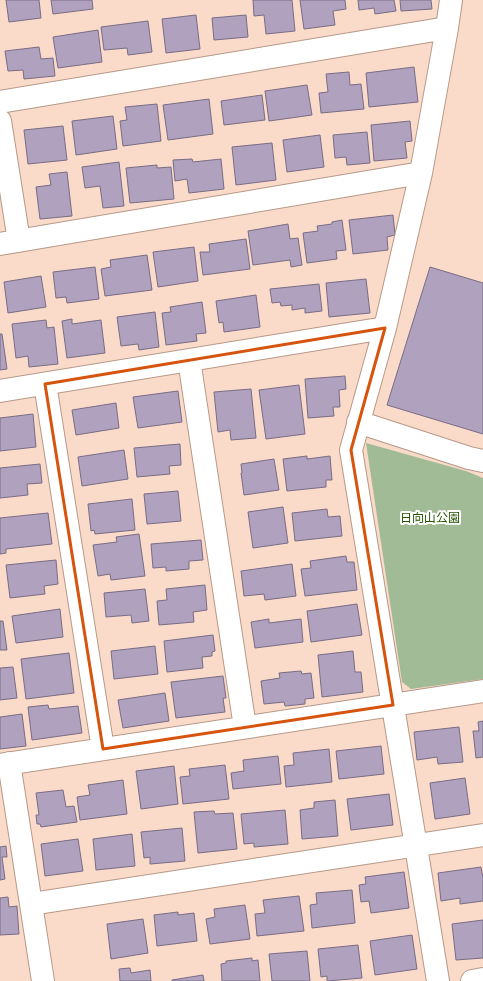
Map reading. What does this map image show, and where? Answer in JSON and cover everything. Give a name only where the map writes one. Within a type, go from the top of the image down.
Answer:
[{"type":"street","points":[[438,981],[351,450],[385,328],[421,173],[451,0]]},
{"type":"street","points":[[0,102],[447,28]]},
{"type":"street","points":[[0,121],[10,242],[421,173]]},
{"type":"street","points":[[0,391],[385,328]]},
{"type":"street","points":[[189,360],[245,727]]},
{"type":"street","points":[[46,384],[103,749]]},
{"type":"street","points":[[358,422],[469,458],[483,461]]},
{"type":"street","points":[[43,981],[31,904],[4,764],[483,691]]},
{"type":"street","points":[[31,904],[483,836]]},
{"type":"street","points":[[472,981],[483,979]]},
{"type":"highlighted area","points":[[385,328],[351,450],[393,705],[103,749],[45,384]]},
{"type":"green space","name":"日向山公園","points":[[366,443],[466,471],[483,478],[483,679],[411,689],[402,682]]},
{"type":"building","points":[[6,0],[39,0],[41,18],[9,22]]},
{"type":"building","points":[[51,0],[92,0],[93,9],[53,14]]},
{"type":"building","points":[[253,0],[292,0],[295,31],[266,34],[264,15],[254,16]]},
{"type":"building","points":[[300,0],[345,0],[346,9],[333,11],[335,25],[304,29]]},
{"type":"building","points":[[358,0],[394,0],[396,11],[375,14],[374,8],[359,10]]},
{"type":"building","points":[[400,0],[431,0],[432,9],[401,11]]},
{"type":"building","points":[[196,15],[200,49],[166,53],[162,19]]},
{"type":"building","points":[[246,15],[248,37],[214,40],[212,18]]},
{"type":"building","points":[[148,21],[152,52],[128,55],[127,48],[104,50],[101,27]]},
{"type":"building","points":[[98,30],[102,62],[58,68],[53,37]]},
{"type":"building","points":[[39,47],[41,59],[53,58],[55,76],[24,79],[23,70],[8,71],[5,51]]},
{"type":"building","points":[[414,67],[418,102],[369,107],[366,73]]},
{"type":"building","points":[[349,72],[350,85],[361,84],[364,109],[321,113],[319,93],[328,92],[326,74]]},
{"type":"building","points":[[307,85],[312,115],[269,121],[265,91]]},
{"type":"building","points":[[262,95],[265,120],[224,125],[221,101]]},
{"type":"building","points":[[209,99],[213,134],[168,140],[163,105]]},
{"type":"building","points":[[157,104],[161,141],[123,146],[120,121],[127,120],[125,107]]},
{"type":"building","points":[[113,116],[117,149],[76,155],[72,121]]},
{"type":"building","points":[[410,121],[412,141],[405,142],[407,158],[374,161],[371,125]]},
{"type":"building","points":[[63,126],[67,160],[28,164],[24,130]]},
{"type":"building","points":[[367,132],[370,163],[347,165],[346,157],[335,158],[333,135]]},
{"type":"building","points":[[320,135],[324,167],[287,172],[283,140]]},
{"type":"building","points":[[272,143],[276,180],[236,185],[232,147]]},
{"type":"building","points":[[192,159],[193,162],[221,159],[224,189],[189,193],[187,179],[175,181],[173,160]]},
{"type":"building","points":[[119,162],[124,206],[103,208],[100,186],[85,188],[82,167]]},
{"type":"building","points":[[157,165],[157,168],[171,167],[174,199],[130,203],[126,168]]},
{"type":"building","points":[[67,172],[72,216],[40,219],[36,187],[51,185],[49,174]]},
{"type":"building","points":[[393,215],[395,235],[387,237],[388,250],[353,254],[349,220]]},
{"type":"building","points":[[342,220],[346,250],[336,251],[337,259],[307,263],[303,233],[318,231],[317,226],[332,224],[332,222]]},
{"type":"building","points":[[288,224],[290,239],[298,238],[302,265],[291,267],[290,260],[253,265],[248,231]]},
{"type":"building","points":[[246,239],[250,269],[203,275],[200,252],[210,252],[209,244]]},
{"type":"building","points":[[194,247],[198,281],[158,287],[153,252]]},
{"type":"building","points":[[147,255],[152,290],[105,296],[101,269],[111,267],[110,260]]},
{"type":"building","points":[[95,267],[99,299],[67,303],[66,297],[56,298],[53,272]]},
{"type":"building","points":[[430,267],[483,283],[483,434],[387,405]]},
{"type":"building","points":[[41,276],[46,307],[8,313],[4,282]]},
{"type":"building","points":[[366,279],[370,313],[329,317],[326,283]]},
{"type":"building","points":[[319,284],[322,311],[305,313],[305,308],[292,310],[292,305],[281,306],[280,302],[272,303],[270,289]]},
{"type":"building","points":[[256,295],[260,327],[224,332],[223,322],[219,323],[216,301]]},
{"type":"building","points":[[202,302],[206,333],[196,334],[197,341],[166,345],[162,313],[171,312],[170,307]]},
{"type":"building","points":[[155,312],[159,347],[139,350],[138,344],[121,346],[117,317]]},
{"type":"building","points":[[72,319],[72,324],[101,320],[105,353],[67,358],[62,321]]},
{"type":"building","points":[[46,320],[47,328],[54,327],[58,364],[29,367],[28,356],[16,358],[12,324]]},
{"type":"building","points":[[0,334],[2,334],[7,369],[0,370]]},
{"type":"building","points":[[345,376],[346,389],[339,390],[340,407],[333,407],[334,416],[308,418],[305,379]]},
{"type":"building","points":[[299,385],[305,434],[266,439],[259,390]]},
{"type":"building","points":[[251,389],[256,438],[231,440],[230,430],[218,432],[214,392]]},
{"type":"building","points":[[178,391],[182,422],[138,428],[133,397]]},
{"type":"building","points":[[116,403],[119,428],[76,435],[72,410]]},
{"type":"building","points":[[33,414],[36,447],[0,451],[0,418]]},
{"type":"building","points":[[180,444],[181,465],[169,466],[170,474],[137,477],[134,448]]},
{"type":"building","points":[[124,450],[128,479],[82,486],[78,457]]},
{"type":"building","points":[[307,456],[307,459],[330,456],[332,480],[326,480],[326,487],[287,491],[283,459]]},
{"type":"building","points":[[274,459],[279,490],[244,495],[241,464]]},
{"type":"building","points":[[40,464],[42,483],[27,484],[28,495],[0,498],[0,468]]},
{"type":"building","points":[[178,491],[181,521],[147,524],[144,494]]},
{"type":"building","points":[[132,499],[135,530],[95,534],[94,530],[91,531],[88,504]]},
{"type":"building","points":[[283,507],[288,543],[253,548],[248,512]]},
{"type":"building","points":[[327,509],[328,517],[340,516],[342,536],[295,541],[292,513]]},
{"type":"building","points":[[48,513],[52,544],[6,549],[6,553],[0,554],[0,518]]},
{"type":"building","points":[[139,534],[145,576],[111,580],[110,574],[98,576],[93,545],[117,542],[116,537]]},
{"type":"building","points":[[201,540],[203,560],[189,561],[189,569],[166,571],[166,567],[153,568],[151,544]]},
{"type":"building","points":[[346,556],[347,562],[354,562],[357,590],[305,596],[301,569],[311,568],[310,561]]},
{"type":"building","points":[[56,560],[58,584],[44,586],[45,594],[10,598],[6,565]]},
{"type":"building","points":[[292,564],[296,596],[265,600],[264,594],[244,596],[241,571]]},
{"type":"building","points":[[205,585],[207,610],[193,612],[194,622],[159,625],[157,601],[167,600],[166,589]]},
{"type":"building","points":[[145,589],[149,621],[132,623],[131,615],[106,617],[104,593]]},
{"type":"building","points":[[357,604],[362,635],[311,642],[307,611]]},
{"type":"building","points":[[60,609],[63,637],[16,643],[12,616]]},
{"type":"building","points":[[269,619],[269,623],[301,619],[303,642],[255,648],[251,622]]},
{"type":"building","points":[[0,621],[3,621],[7,650],[0,650]]},
{"type":"building","points":[[213,635],[215,651],[212,652],[212,656],[202,657],[203,668],[167,672],[164,641]]},
{"type":"building","points":[[155,646],[158,674],[114,679],[111,651]]},
{"type":"building","points":[[353,651],[355,672],[361,672],[363,692],[322,697],[318,655]]},
{"type":"building","points":[[69,653],[74,693],[26,699],[21,659]]},
{"type":"building","points":[[13,667],[17,698],[0,700],[0,668]]},
{"type":"building","points":[[301,671],[302,674],[311,673],[314,698],[305,699],[305,704],[285,706],[284,702],[264,704],[261,681],[280,678],[279,673]]},
{"type":"building","points":[[223,676],[226,698],[223,698],[225,712],[176,718],[171,682]]},
{"type":"building","points":[[165,693],[169,721],[123,728],[118,700]]},
{"type":"building","points":[[48,705],[49,709],[78,706],[82,733],[32,740],[28,707]]},
{"type":"building","points":[[22,714],[26,746],[0,749],[0,717]]},
{"type":"building","points":[[483,721],[483,757],[476,758],[473,731],[479,731],[478,722]]},
{"type":"building","points":[[459,727],[463,762],[438,764],[437,757],[417,760],[414,732]]},
{"type":"building","points":[[381,746],[384,774],[339,779],[336,751]]},
{"type":"building","points":[[329,749],[332,782],[286,787],[284,766],[294,765],[293,753]]},
{"type":"building","points":[[278,756],[281,784],[233,789],[231,773],[244,771],[243,760]]},
{"type":"building","points":[[225,765],[229,799],[183,804],[180,777],[190,776],[189,769]]},
{"type":"building","points":[[174,766],[178,804],[141,809],[136,771]]},
{"type":"building","points":[[465,778],[470,814],[435,819],[430,783]]},
{"type":"building","points":[[123,780],[127,814],[80,820],[77,797],[90,795],[88,785]]},
{"type":"building","points":[[63,790],[66,807],[74,806],[77,822],[41,827],[40,824],[37,824],[36,815],[39,815],[36,793]]},
{"type":"building","points":[[389,794],[393,825],[351,830],[347,799]]},
{"type":"building","points":[[335,800],[338,836],[302,839],[300,810],[314,808],[314,802]]},
{"type":"building","points":[[285,810],[288,844],[254,847],[254,843],[244,844],[241,814]]},
{"type":"building","points":[[214,811],[215,814],[233,813],[237,849],[198,853],[194,812]]},
{"type":"building","points":[[182,828],[185,861],[150,864],[150,857],[144,858],[141,832]]},
{"type":"building","points":[[132,834],[135,866],[96,870],[93,839]]},
{"type":"building","points":[[78,839],[83,871],[45,876],[41,844]]},
{"type":"building","points":[[6,846],[7,857],[2,857],[5,879],[0,880],[0,847]]},
{"type":"building","points":[[481,867],[483,878],[483,901],[460,904],[460,898],[441,901],[438,873]]},
{"type":"building","points":[[404,872],[409,908],[371,913],[369,901],[361,902],[359,885],[366,884],[365,877]]},
{"type":"building","points":[[352,890],[355,923],[312,928],[310,905],[317,904],[316,893]]},
{"type":"building","points":[[299,896],[304,931],[257,936],[255,914],[265,913],[263,900]]},
{"type":"building","points":[[8,897],[9,907],[17,906],[19,934],[0,935],[0,898]]},
{"type":"building","points":[[245,905],[250,939],[210,944],[206,919],[215,917],[214,909]]},
{"type":"building","points":[[178,912],[178,915],[194,913],[197,941],[157,946],[154,915]]},
{"type":"building","points":[[143,919],[148,953],[111,959],[107,924]]},
{"type":"building","points":[[483,920],[483,958],[456,960],[452,924]]},
{"type":"building","points":[[412,935],[417,969],[375,975],[370,941]]},
{"type":"building","points":[[358,945],[362,978],[327,981],[327,976],[321,977],[318,949]]},
{"type":"building","points":[[307,951],[310,981],[272,981],[269,954]]},
{"type":"building","points":[[252,958],[252,961],[258,960],[260,981],[222,981],[221,964],[226,963],[226,961]]},
{"type":"building","points":[[130,968],[131,973],[150,970],[151,981],[120,981],[119,969]]},
{"type":"building","points":[[203,975],[204,981],[172,981],[172,980]]}]
